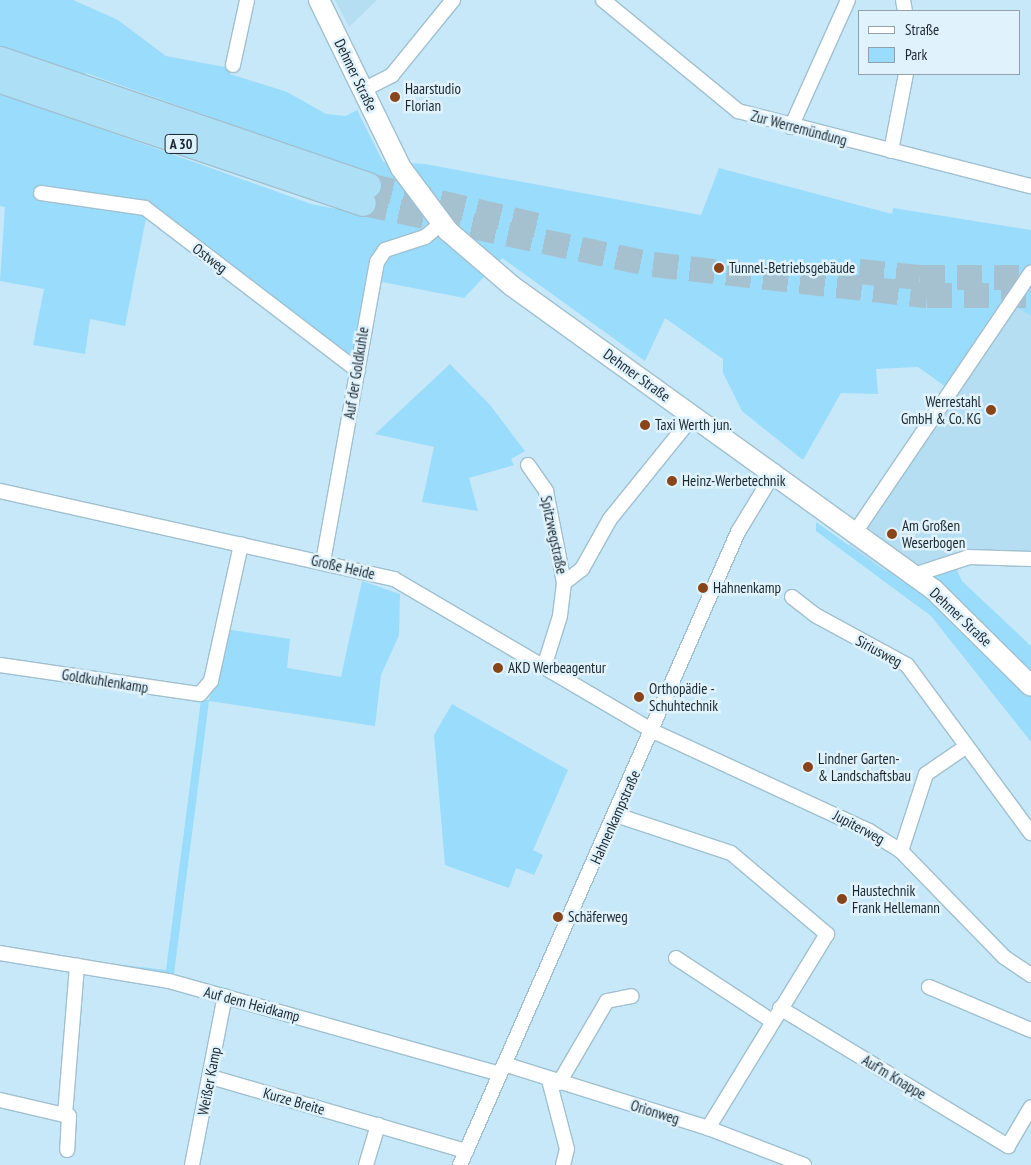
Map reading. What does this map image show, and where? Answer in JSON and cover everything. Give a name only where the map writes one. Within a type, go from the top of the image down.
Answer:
[{"type":"highway","name":"A 30","points":[[0,59],[365,194],[0,80]]},
{"type":"street","points":[[233,64],[246,0]]},
{"type":"street","name":"Dehmer Straße","points":[[319,0],[402,168],[442,223],[512,286],[693,416],[774,471],[914,575],[1031,686]]},
{"type":"street","points":[[363,90],[392,75],[453,0]]},
{"type":"street","name":"Zur Werremündung","points":[[603,0],[738,111],[791,127],[1031,186]]},
{"type":"street","points":[[791,127],[848,0]]},
{"type":"street","points":[[891,151],[906,75]]},
{"type":"street","name":"Ostweg","points":[[42,193],[145,208],[358,371]]},
{"type":"street","name":"Auf der Goldkuhle","points":[[323,562],[377,262],[385,250],[425,237],[442,223]]},
{"type":"street","points":[[856,531],[1031,273]]},
{"type":"street","points":[[564,583],[582,569],[610,519],[693,416]]},
{"type":"street","name":"Spitzwegstraße","points":[[528,465],[546,491],[564,583],[560,616],[544,667]]},
{"type":"street","name":"Hahnenkampstraße","points":[[460,1165],[616,816],[738,532],[774,471]]},
{"type":"street","name":"Große Heide","points":[[0,491],[394,579],[652,730]]},
{"type":"street","name":"Goldkuhlenkamp","points":[[0,665],[193,694],[208,689],[241,544]]},
{"type":"street","points":[[914,575],[969,558],[1031,559]]},
{"type":"street","name":"Siriusweg","points":[[792,597],[815,615],[907,665],[964,748],[1031,833]]},
{"type":"street","name":"Jupiterweg","points":[[652,730],[797,795],[901,851],[1004,956],[1031,975]]},
{"type":"street","points":[[901,851],[926,774],[964,748]]},
{"type":"street","points":[[616,816],[731,853],[827,934],[708,1128]]},
{"type":"street","name":"Auf dem Heidkamp","points":[[0,953],[77,964],[226,996],[502,1069]]},
{"type":"street","points":[[676,958],[772,1021]]},
{"type":"street","points":[[65,1114],[77,964]]},
{"type":"street","points":[[929,986],[1031,1030]]},
{"type":"street","name":"Weißer Kamp","points":[[192,1165],[226,996]]},
{"type":"street","points":[[563,1165],[567,1149],[554,1082],[606,1001],[632,996]]},
{"type":"street","name":"Auf'm Knappe","points":[[780,1008],[1008,1146],[1031,1107]]},
{"type":"street","name":"Orionweg","points":[[502,1069],[554,1082],[708,1128],[777,1159],[804,1165]]},
{"type":"street","name":"Kurze Breite","points":[[211,1077],[466,1150]]},
{"type":"street","points":[[0,1100],[69,1116],[67,1150]]},
{"type":"street","points":[[366,1165],[378,1125]]},
{"type":"shaded area","points":[[335,0],[377,0],[349,27]]},
{"type":"shaded area","points":[[1014,305],[1031,316],[1031,551],[955,551],[955,566],[885,571],[848,546]]},
{"type":"green space","points":[[0,0],[73,0],[118,20],[166,56],[230,68],[230,74],[287,92],[326,114],[346,116],[357,110],[383,162],[425,164],[701,215],[719,168],[892,214],[893,208],[1031,230],[1031,316],[1015,306],[953,392],[918,367],[876,369],[878,394],[841,393],[803,460],[742,411],[723,373],[723,359],[665,318],[645,361],[502,258],[464,298],[367,279],[353,372],[147,213],[125,326],[90,319],[85,354],[33,345],[44,289],[0,281],[5,207],[0,206]],"holes":[[[86,73],[375,175],[363,214],[311,204],[71,118]]]},
{"type":"green space","points":[[450,364],[490,405],[525,451],[511,459],[514,465],[469,478],[478,511],[422,502],[434,447],[375,434]]},
{"type":"green space","points":[[816,522],[885,571],[955,566],[962,581],[1031,646],[1031,742],[931,616],[816,531]]},
{"type":"green space","points":[[362,581],[400,594],[399,635],[381,675],[375,726],[209,701],[174,974],[444,1050],[441,1063],[235,1006],[230,1009],[209,1112],[217,1003],[167,988],[87,973],[81,977],[82,960],[166,970],[201,700],[209,700],[225,629],[290,639],[287,668],[341,677]]},
{"type":"green space","points":[[452,704],[568,770],[533,850],[543,855],[534,875],[516,868],[509,888],[445,865],[434,735]]},
{"type":"tunnel","points":[[368,185],[537,225]]},
{"type":"tunnel","points":[[363,203],[653,264],[927,295],[1031,295]]},
{"type":"tunnel","points":[[859,271],[920,277],[1031,277]]},
{"type":"place","name":"Haarstudio Florian","points":[[395,97]]},
{"type":"place","name":"Tunnel-Betriebsgebäude","points":[[719,268]]},
{"type":"place","name":"Werrestahl GmbH & Co. KG","points":[[991,410]]},
{"type":"place","name":"Taxi Werth jun.","points":[[645,425]]},
{"type":"place","name":"Heinz-Werbetechnik","points":[[672,481]]},
{"type":"place","name":"Am Großen Weserbogen","points":[[892,534]]},
{"type":"place","name":"Hahnenkamp","points":[[703,588]]},
{"type":"place","name":"AKD Werbeagentur","points":[[498,668]]},
{"type":"place","name":"Orthopädie - Schuhtechnik","points":[[639,697]]},
{"type":"place","name":"Lindner Garten- & Landschaftsbau","points":[[808,767]]},
{"type":"place","name":"Haustechnik Frank Hellemann","points":[[842,899]]},
{"type":"place","name":"Schäferweg","points":[[558,917]]}]
